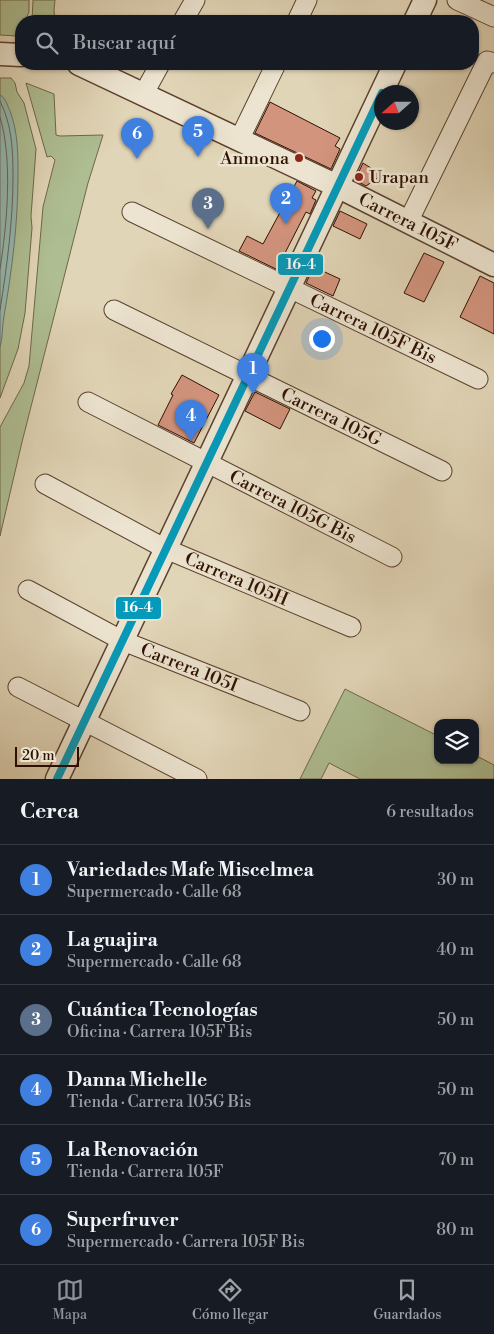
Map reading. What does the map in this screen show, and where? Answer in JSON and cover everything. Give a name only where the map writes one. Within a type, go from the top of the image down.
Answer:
[{"type":"street","points":[[186,15],[195,0]]},
{"type":"street","points":[[300,15],[307,0]]},
{"type":"street","points":[[418,15],[425,0]]},
{"type":"street","points":[[457,0],[494,17]]},
{"type":"street","points":[[0,54],[15,55]]},
{"type":"street","points":[[408,222],[491,62]]},
{"type":"street","name":"Carrera 105F","points":[[91,70],[336,186],[494,265]]},
{"type":"street","points":[[143,95],[157,70]]},
{"type":"street","points":[[239,140],[273,70]]},
{"type":"street","points":[[57,779],[392,70]]},
{"type":"street","name":"Carrera 105F Bis","points":[[132,212],[478,379]]},
{"type":"street","name":"Carrera 105G","points":[[114,310],[442,471]]},
{"type":"street","name":"Carrera 105G Bis","points":[[88,402],[392,557]]},
{"type":"street","name":"Carrera 105H","points":[[45,484],[166,549],[352,627]]},
{"type":"street","name":"Carrera 105I","points":[[28,590],[122,641],[300,711]]},
{"type":"street","points":[[18,688],[197,779]]},
{"type":"green space","points":[[0,0],[29,0],[28,15],[15,15],[15,36],[0,35]]},
{"type":"green space","points":[[33,0],[55,0],[54,15],[32,15]]},
{"type":"green space","points":[[0,78],[11,78],[15,83],[17,92],[24,103],[36,149],[25,313],[18,349],[0,398]]},
{"type":"green space","points":[[26,83],[54,94],[56,135],[103,135],[88,183],[0,536],[0,427],[24,383],[29,366],[43,207],[55,160],[51,156],[47,157]]},
{"type":"green space","points":[[345,689],[434,734],[434,764],[479,764],[479,757],[494,765],[494,779],[360,779],[329,763],[321,779],[300,779]]},
{"type":"water","points":[[0,95],[6,102],[15,127],[18,175],[14,246],[0,347]]},
{"type":"building","points":[[270,102],[340,138],[335,146],[340,149],[331,169],[255,133]]},
{"type":"building","points":[[363,163],[382,175],[366,186],[355,180]]},
{"type":"building","points":[[297,181],[316,191],[312,198],[316,200],[310,214],[306,212],[285,253],[290,256],[282,272],[239,251],[247,236],[263,244]]},
{"type":"building","points":[[340,211],[367,224],[360,239],[333,226]]},
{"type":"building","points":[[424,253],[444,262],[424,302],[404,293]]},
{"type":"building","points":[[314,267],[340,279],[333,296],[306,283]]},
{"type":"building","points":[[480,276],[494,283],[494,334],[460,317]]},
{"type":"building","points":[[182,375],[219,395],[194,443],[158,425],[173,395],[171,394]]},
{"type":"building","points":[[255,392],[290,409],[280,429],[245,411]]},
{"type":"transit line","name":"16-4","points":[[57,779],[374,110]]},
{"type":"place","name":"La Renovación","points":[[198,157]]},
{"type":"place","name":"Anmona","points":[[299,158]]},
{"type":"place","name":"Superfruver","points":[[137,159]]},
{"type":"place","name":"Urapan","points":[[359,177]]},
{"type":"place","name":"La guajira","points":[[286,224]]},
{"type":"place","name":"Cuántica Tecnologías","points":[[208,229]]},
{"type":"place","name":"Variedades Mafe Miscelmea","points":[[253,394]]},
{"type":"place","name":"Danna Michelle","points":[[191,441]]}]
